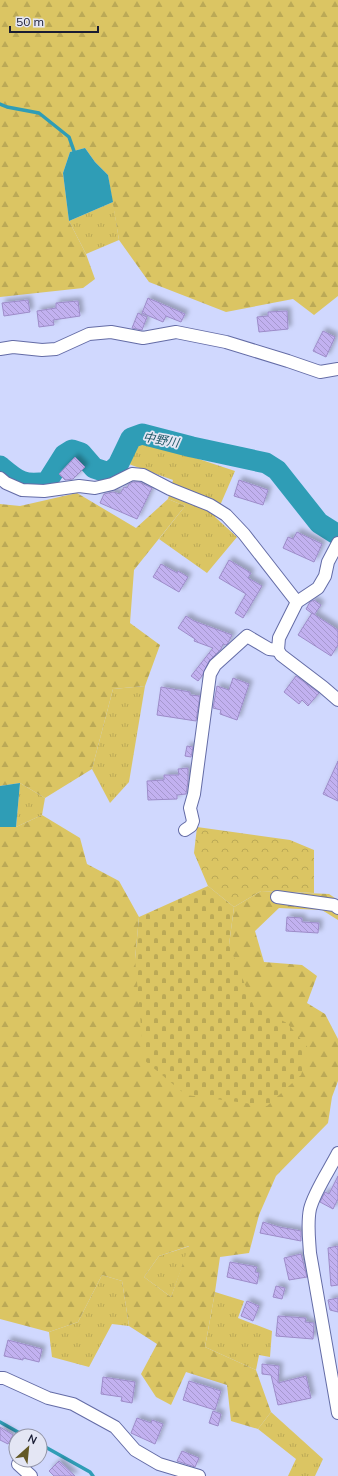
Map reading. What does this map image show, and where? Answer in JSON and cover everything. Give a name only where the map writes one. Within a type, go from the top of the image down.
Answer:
[{"type":"street","points":[[0,349],[13,347],[42,350],[56,349],[89,334],[111,332],[143,338],[176,332],[226,342],[320,372],[338,369]]},
{"type":"street","points":[[0,478],[6,483],[22,490],[44,491],[79,486],[95,488],[112,484],[132,474],[143,475],[170,489],[210,505],[226,516],[244,534],[297,602]]},
{"type":"street","points":[[338,543],[328,562],[325,576],[318,588],[297,602],[279,638],[278,650],[281,655],[338,700]]},
{"type":"street","points":[[185,830],[191,826],[192,821],[190,808],[194,794],[210,674],[215,665],[247,636],[269,648],[278,650]]},
{"type":"street","points":[[277,897],[334,906],[338,908]]},
{"type":"street","points":[[338,1153],[314,1197],[310,1209],[308,1228],[310,1253],[338,1413]]},
{"type":"street","points":[[0,1378],[4,1378],[48,1398],[73,1404],[115,1427],[135,1450],[153,1461],[199,1476]]},
{"type":"street","points":[[22,1468],[31,1476]]},
{"type":"green space","points":[[0,0],[338,0],[338,296],[314,315],[293,299],[226,312],[149,282],[119,240],[108,175],[95,162],[85,148],[70,152],[63,173],[69,221],[86,254],[95,279],[83,288],[0,297]]},
{"type":"green space","points":[[113,202],[119,240],[86,254],[69,221]]},
{"type":"green space","points":[[138,439],[235,471],[215,517],[237,537],[207,573],[159,539],[185,506],[168,499],[173,480],[123,462]]},
{"type":"green space","points":[[77,493],[136,528],[168,499],[185,506],[134,570],[130,623],[160,645],[145,686],[113,689],[92,769],[45,798],[20,783],[0,786],[0,504],[20,506]]},
{"type":"green space","points":[[145,686],[129,782],[110,803],[92,769],[113,689]]},
{"type":"green space","points":[[20,783],[45,798],[42,815],[16,827]]},
{"type":"green space","points":[[42,815],[80,838],[87,864],[119,881],[139,917],[135,959],[241,1046],[229,945],[234,907],[261,891],[329,894],[338,900],[338,920],[322,910],[279,908],[255,931],[264,962],[302,965],[317,976],[307,1003],[325,1014],[338,1039],[338,1081],[332,1097],[328,1123],[276,1176],[259,1215],[249,1253],[220,1257],[205,1347],[256,1370],[271,1412],[258,1429],[231,1421],[227,1385],[186,1372],[171,1405],[156,1397],[141,1374],[157,1344],[129,1326],[122,1281],[102,1275],[78,1322],[49,1332],[0,1319],[0,827],[16,827]],"holes":[[[189,1246],[171,1297],[144,1277],[159,1256]]]},
{"type":"green space","points":[[197,827],[290,840],[314,850],[314,893],[261,891],[234,907],[208,886],[194,853]]},
{"type":"green space","points":[[208,886],[234,907],[229,945],[254,1007],[287,1023],[309,1049],[301,1075],[267,1106],[186,1095],[144,1060],[135,959],[139,917]]},
{"type":"green space","points":[[190,1246],[171,1297],[144,1277],[159,1256]]},
{"type":"green space","points":[[102,1275],[122,1281],[129,1326],[112,1324],[89,1367],[52,1357],[49,1332],[78,1322]]},
{"type":"green space","points":[[215,1292],[244,1301],[238,1318],[272,1331],[270,1357],[259,1355],[256,1370],[205,1347]]},
{"type":"green space","points":[[271,1412],[323,1459],[315,1476],[288,1476],[296,1459],[258,1429]]},
{"type":"water","points":[[85,148],[95,162],[108,175],[113,202],[69,221],[63,173],[70,152]]},
{"type":"water","points":[[20,783],[16,827],[0,827],[0,786]]},
{"type":"building","points":[[148,298],[185,314],[181,322],[166,316],[163,322],[142,313]]},
{"type":"building","points":[[28,300],[30,312],[4,316],[2,303]]},
{"type":"building","points":[[78,301],[80,316],[53,320],[54,325],[39,327],[37,311],[56,308],[56,303]]},
{"type":"building","points":[[287,311],[288,329],[259,332],[257,317],[268,316],[268,312]]},
{"type":"building","points":[[138,313],[147,317],[142,330],[132,328]]},
{"type":"building","points":[[323,331],[335,337],[326,357],[313,351]]},
{"type":"building","points":[[75,457],[85,467],[73,479],[65,480],[59,474]]},
{"type":"building","points":[[239,480],[268,490],[263,505],[234,496]]},
{"type":"building","points":[[139,482],[152,488],[137,519],[100,503],[104,494],[113,492],[120,494],[124,487],[127,488],[129,484]]},
{"type":"building","points":[[297,532],[322,544],[314,562],[283,548],[288,537],[293,539]]},
{"type":"building","points":[[229,560],[251,573],[248,578],[262,586],[243,618],[235,613],[246,594],[219,578]]},
{"type":"building","points":[[161,564],[188,577],[179,592],[153,577]]},
{"type":"building","points":[[314,600],[321,605],[314,615],[306,609],[310,602]]},
{"type":"building","points":[[312,613],[338,630],[338,645],[331,656],[298,635]]},
{"type":"building","points":[[186,616],[194,621],[232,635],[228,643],[226,645],[223,644],[221,649],[209,661],[198,681],[191,676],[213,648],[194,641],[195,639],[178,628]]},
{"type":"building","points":[[296,676],[319,693],[308,706],[302,700],[299,704],[284,692]]},
{"type":"building","points":[[233,678],[249,684],[237,720],[220,714],[221,710],[213,708],[217,686],[229,690]]},
{"type":"building","points":[[161,687],[190,692],[190,695],[200,696],[196,721],[157,715]]},
{"type":"building","points":[[187,746],[193,747],[191,757],[185,756]]},
{"type":"building","points":[[338,761],[338,801],[323,794]]},
{"type":"building","points":[[188,768],[186,794],[177,795],[177,799],[148,800],[147,781],[164,780],[164,775],[179,775],[178,769]]},
{"type":"building","points":[[287,917],[302,918],[302,922],[319,923],[318,933],[286,931]]},
{"type":"building","points":[[338,1176],[338,1199],[333,1209],[320,1202],[325,1192],[329,1194]]},
{"type":"building","points":[[263,1222],[301,1231],[301,1241],[260,1233]]},
{"type":"building","points":[[338,1246],[338,1285],[331,1286],[328,1248]]},
{"type":"building","points":[[301,1254],[307,1277],[289,1280],[284,1258]]},
{"type":"building","points":[[230,1262],[257,1267],[255,1272],[259,1273],[257,1284],[227,1277]]},
{"type":"building","points":[[276,1286],[285,1288],[282,1299],[273,1297]]},
{"type":"building","points":[[338,1298],[338,1312],[330,1310],[328,1300]]},
{"type":"building","points":[[247,1301],[259,1306],[253,1321],[241,1316]]},
{"type":"building","points":[[278,1316],[306,1318],[305,1322],[314,1323],[313,1339],[276,1336]]},
{"type":"building","points":[[8,1340],[42,1349],[39,1362],[23,1358],[23,1360],[4,1356]]},
{"type":"building","points":[[262,1364],[279,1366],[278,1383],[306,1376],[311,1398],[278,1405],[271,1375],[262,1374]]},
{"type":"building","points":[[103,1377],[135,1382],[132,1403],[121,1401],[122,1397],[101,1394]]},
{"type":"building","points":[[189,1381],[221,1391],[215,1410],[183,1400]]},
{"type":"building","points":[[213,1411],[221,1414],[218,1426],[209,1423]]},
{"type":"building","points":[[137,1418],[151,1423],[152,1420],[163,1424],[155,1444],[131,1433]]},
{"type":"building","points":[[0,1427],[8,1432],[8,1444],[0,1440]]},
{"type":"building","points":[[182,1451],[199,1458],[195,1467],[177,1461]]},
{"type":"building","points":[[59,1461],[75,1476],[54,1476],[49,1471]]},
{"type":"waterway","points":[[0,104],[7,107],[39,113],[69,137],[75,154]]},
{"type":"waterway","name":"中野川","points":[[0,466],[16,479],[26,483],[47,482],[64,455],[72,450],[81,453],[94,468],[109,473],[118,465],[131,438],[142,434],[192,447],[266,463],[277,470],[319,523],[338,535]]},
{"type":"waterway","points":[[0,1422],[11,1428]]},
{"type":"waterway","points":[[48,1448],[90,1472],[93,1476]]}]
